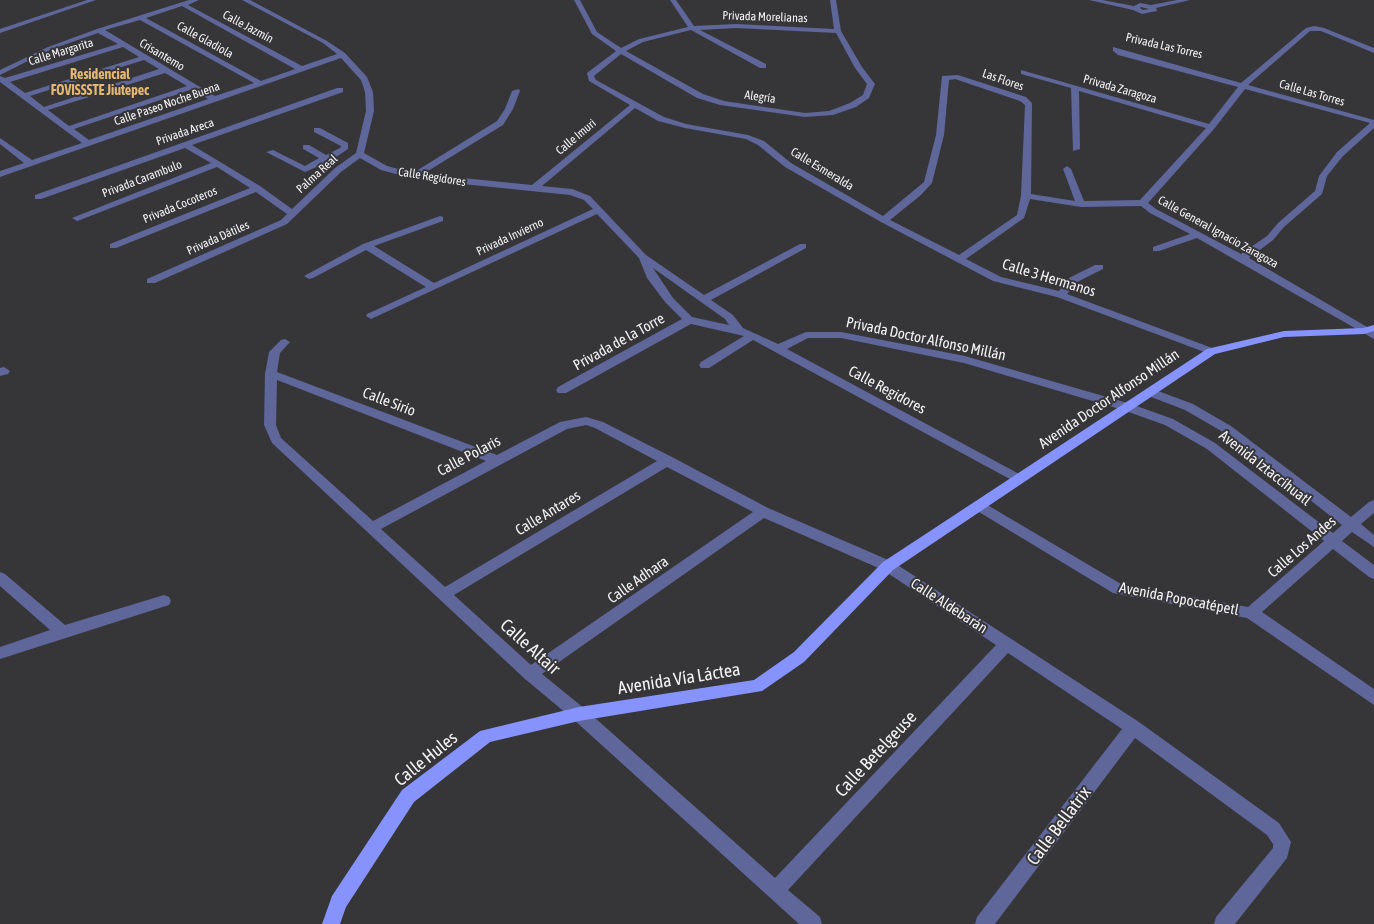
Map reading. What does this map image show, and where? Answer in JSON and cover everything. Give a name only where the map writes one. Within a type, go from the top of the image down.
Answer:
[{"type":"main road","name":"Avenida Doctor Alfonso Millán","points":[[888,566],[1211,351],[1284,334],[1371,332]]},
{"type":"main road","name":"Avenida Vía Láctea","points":[[579,714],[757,686],[799,658],[888,566]]},
{"type":"main road","name":"Calle Hules","points":[[331,924],[338,902],[408,796],[486,736],[579,714]]},
{"type":"street","points":[[0,31],[93,0]]},
{"type":"street","points":[[0,73],[50,48],[99,30],[196,0]]},
{"type":"street","points":[[245,0],[325,42],[342,55],[364,80],[369,92],[370,111],[360,154]]},
{"type":"street","name":"Alegría","points":[[578,0],[594,33],[621,51],[712,100],[805,115],[830,113],[853,106],[866,96],[872,84],[859,68],[838,31],[833,0]]},
{"type":"street","points":[[673,0],[692,28],[763,66]]},
{"type":"street","points":[[1092,0],[1135,8],[1142,12],[1155,10],[1151,7],[1187,0]]},
{"type":"street","name":"Calle Jazmín","points":[[182,4],[303,70]]},
{"type":"street","name":"Calle Gladiola","points":[[140,17],[260,83]]},
{"type":"street","name":"Privada Morelianas","points":[[621,51],[641,40],[692,28],[736,26],[838,31]]},
{"type":"street","name":"Calle General Ignacio Zaragoza","points":[[1371,332],[1242,258],[1153,211],[1144,203],[1246,83],[1308,29],[1322,29],[1374,52]]},
{"type":"street","name":"Crisantemo","points":[[99,30],[214,99]]},
{"type":"street","name":"Calle Margarita","points":[[2,79],[123,45]]},
{"type":"street","name":"Privada Las Torres","points":[[1125,48],[1246,83],[1121,53],[1116,49],[1125,48]]},
{"type":"street","name":"Calle Esmeralda","points":[[621,51],[590,75],[593,81],[662,119],[684,126],[748,137],[761,143],[788,165],[884,220]]},
{"type":"street","name":"Calle Paseo Noche Buena","points":[[0,174],[342,55]]},
{"type":"street","points":[[23,96],[144,58]]},
{"type":"street","points":[[42,110],[165,70]]},
{"type":"street","name":"Privada Zaragoza","points":[[1024,72],[1211,126]]},
{"type":"street","name":"Las Flores","points":[[884,220],[928,183],[940,135],[945,78],[949,77],[1017,96],[1029,105],[1026,196],[1021,216],[960,259]]},
{"type":"street","points":[[2,79],[87,144]]},
{"type":"street","name":"Calle Las Torres","points":[[1246,83],[1374,116]]},
{"type":"street","name":"Calle Las Torres","points":[[1246,83],[1374,123]]},
{"type":"street","points":[[67,129],[192,87]]},
{"type":"street","points":[[1075,88],[1076,149]]},
{"type":"street","name":"Privada Areca","points":[[38,196],[340,90]]},
{"type":"street","points":[[414,176],[500,123],[516,91]]},
{"type":"street","name":"Calle Imuri","points":[[533,189],[635,104]]},
{"type":"street","points":[[1242,258],[1270,238],[1281,225],[1319,192],[1323,176],[1340,154],[1374,123]]},
{"type":"street","points":[[270,152],[302,169],[318,164],[344,149],[345,145],[318,130]]},
{"type":"street","points":[[0,140],[30,163]]},
{"type":"street","points":[[186,145],[256,188],[292,214]]},
{"type":"street","points":[[306,147],[327,159]]},
{"type":"street","name":"Palma Real","points":[[292,214],[338,170],[360,154]]},
{"type":"street","name":"Calle Regidores","points":[[360,154],[384,168],[414,176],[572,192],[587,198],[643,257],[729,317],[739,330]]},
{"type":"street","name":"Privada Carambulo","points":[[77,218],[217,164]]},
{"type":"street","points":[[318,164],[338,170]]},
{"type":"street","points":[[1067,170],[1081,204]]},
{"type":"street","name":"Privada Cocoteros","points":[[114,246],[256,188]]},
{"type":"street","points":[[1026,196],[1081,204],[1144,203]]},
{"type":"street","name":"Privada Invierno","points":[[371,316],[598,210]]},
{"type":"street","name":"Privada Dátiles","points":[[151,281],[284,222],[292,214]]},
{"type":"street","points":[[308,276],[366,246],[440,219]]},
{"type":"street","name":"Calle 3 Hermanos","points":[[884,220],[997,279],[1061,294],[1211,351]]},
{"type":"street","points":[[1156,249],[1197,235]]},
{"type":"street","points":[[366,246],[432,286]]},
{"type":"street","points":[[704,299],[802,246]]},
{"type":"street","name":"Calle Regidores","points":[[643,257],[651,276],[669,300],[689,320],[739,330],[753,335],[1019,479]]},
{"type":"street","points":[[1061,294],[1073,280],[1099,267]]},
{"type":"street","name":"Privada de la Torre","points":[[562,390],[689,320]]},
{"type":"street","points":[[705,365],[753,335]]},
{"type":"street","name":"Privada Doctor Alfonso Millán","points":[[776,349],[806,336],[842,335],[965,360],[1127,407]]},
{"type":"street","name":"Calle Altair","points":[[284,342],[275,352],[271,374],[270,425],[276,440],[530,674],[579,714],[813,924]]},
{"type":"street","name":"Calle Sirio","points":[[271,374],[496,460]]},
{"type":"street","name":"Avenida Iztaccíhuatl","points":[[1150,392],[1189,406],[1227,429],[1374,542]]},
{"type":"street","name":"Avenida Iztaccíhuatl","points":[[1127,407],[1168,422],[1211,446],[1374,573]]},
{"type":"street","name":"Calle Polaris","points":[[371,528],[564,425],[586,421]]},
{"type":"street","name":"Calle Aldebarán","points":[[586,421],[599,425],[668,460],[763,512],[888,566],[1133,727],[1273,829],[1282,842],[1281,852],[1223,924]]},
{"type":"street","name":"Calle Antares","points":[[445,594],[668,460]]},
{"type":"street","name":"Avenida Popocatépetl","points":[[978,506],[1118,589],[1251,613],[1374,698]]},
{"type":"street","name":"Calle Los Andes","points":[[1251,613],[1374,506]]},
{"type":"street","name":"Calle Adhara","points":[[530,674],[763,512]]},
{"type":"street","points":[[0,578],[62,632]]},
{"type":"street","points":[[0,654],[62,632],[164,601]]},
{"type":"street","name":"Calle Betelgeuse","points":[[775,891],[1007,644]]},
{"type":"street","name":"Calle Bellatrix","points":[[984,924],[1133,727]]},
{"type":"district","name":"Residencial FOVISSSTE Jiutepec","points":[[100,84]]}]
